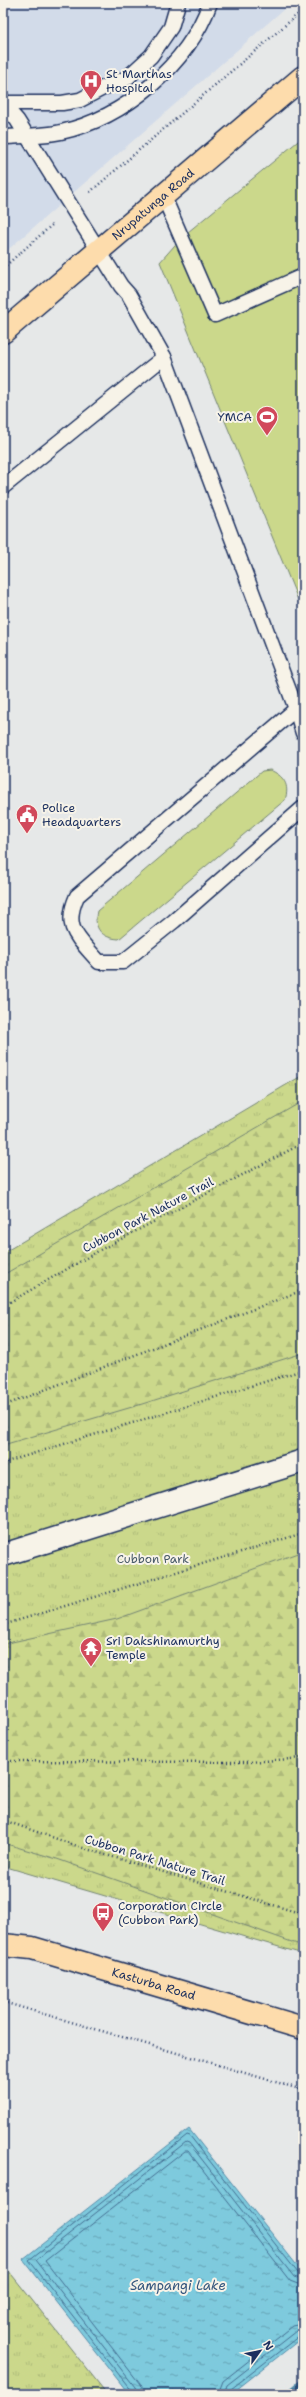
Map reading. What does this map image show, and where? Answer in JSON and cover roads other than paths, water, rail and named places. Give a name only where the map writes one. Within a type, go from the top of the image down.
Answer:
[{"type":"main road","name":"Nrupatunga Road","points":[[3,332],[98,249],[303,77]]},
{"type":"main road","name":"Kasturba Road","points":[[3,1945],[32,1948],[303,2028]]},
{"type":"street","points":[[3,1555],[303,1461]]},
{"type":"lane","points":[[3,103],[62,103],[80,100],[128,78],[151,56],[167,33],[178,3]]},
{"type":"lane","points":[[3,137],[60,132],[83,126],[116,109],[143,91],[174,62],[190,42],[203,22],[210,3]]},
{"type":"lane","points":[[3,103],[72,207],[121,286],[129,295],[164,357],[296,709],[303,733]]},
{"type":"lane","points":[[163,195],[215,315],[303,276]]},
{"type":"lane","points":[[3,487],[164,357]]},
{"type":"lane","points":[[296,709],[77,896],[70,912],[74,932],[100,962],[122,962],[174,921],[303,808]]},
{"type":"water","name":"Sampangi Lake","points":[[189,2129],[303,2273],[303,2337],[231,2394],[129,2394],[23,2259]]},
{"type":"waterway","points":[[291,2394],[303,2384]]},
{"type":"place","name":"St Marthas Hospital","points":[[91,100]]},
{"type":"place","name":"YMCA","points":[[267,436]]},
{"type":"place","name":"Police Headquarters","points":[[27,834]]},
{"type":"place","name":"Sri Dakshinamurthy Temple","points":[[91,1668]]},
{"type":"place","name":"Corporation Circle (Cubbon Park)","points":[[103,1932]]},
{"type":"park label","name":"Cubbon Park","points":[[153,1559]]}]
